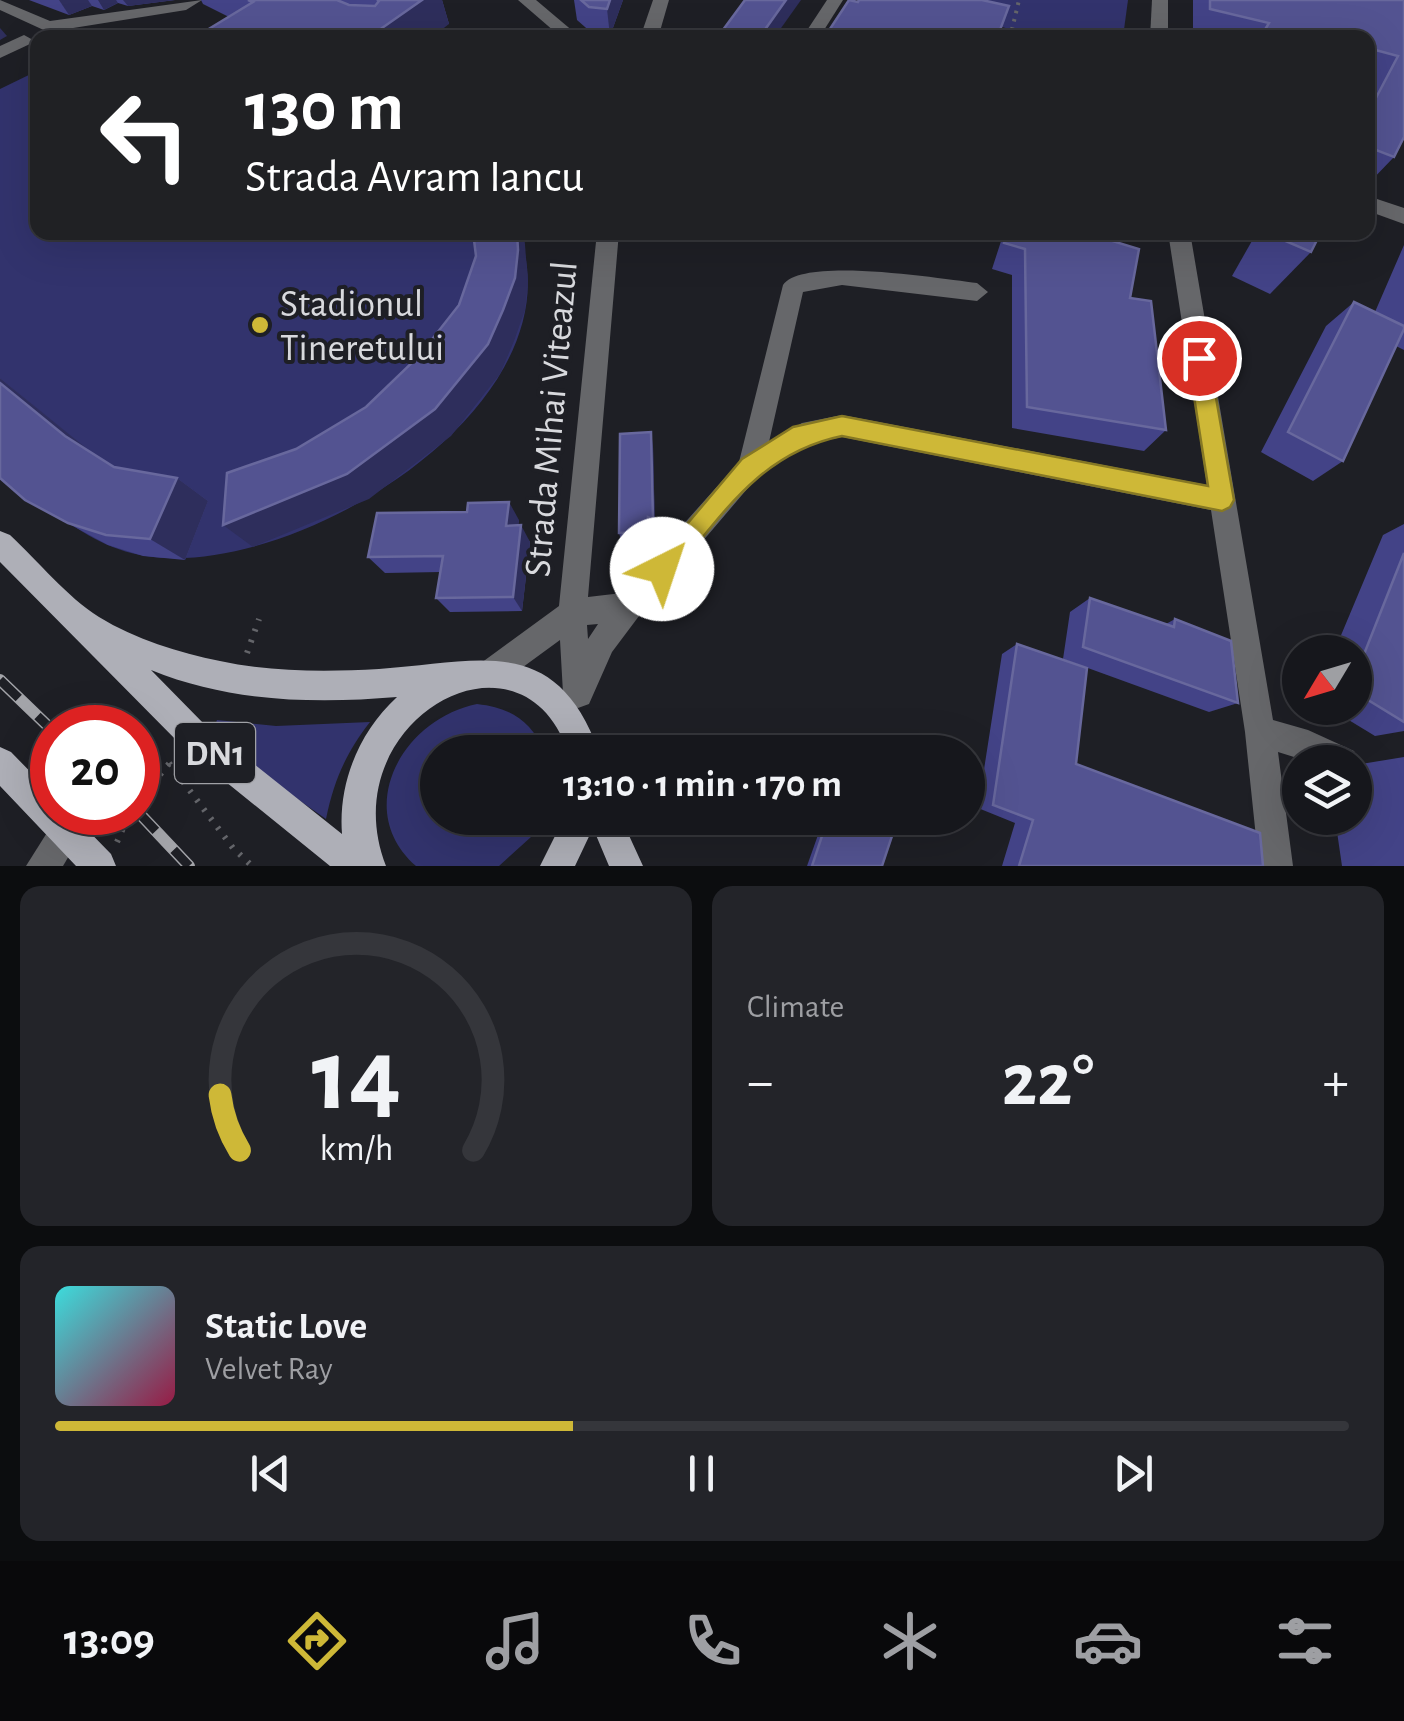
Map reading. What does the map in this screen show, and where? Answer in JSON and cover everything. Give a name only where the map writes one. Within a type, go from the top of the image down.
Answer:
[{"type":"main road","name":"DN1","points":[[0,544],[195,737],[356,866]]},
{"type":"main road","name":"DN1","points":[[87,626],[151,657],[238,679],[322,685],[477,674],[526,680],[556,700],[568,714],[577,735]]},
{"type":"main road","points":[[369,866],[358,826],[360,792],[369,760],[386,730],[408,705],[434,687],[477,674]]},
{"type":"main road","points":[[0,763],[30,794]]},
{"type":"main road","points":[[70,835],[99,866]]},
{"type":"main road","points":[[557,866],[572,835]]},
{"type":"main road","points":[[613,835],[626,866]]},
{"type":"street","points":[[0,4],[48,28],[186,5],[194,0]]},
{"type":"street","points":[[526,0],[564,30]]},
{"type":"street","points":[[651,30],[661,0]]},
{"type":"street","points":[[815,30],[836,0]]},
{"type":"street","points":[[1159,30],[1160,0]]},
{"type":"street","points":[[0,53],[24,40]]},
{"type":"street","points":[[1375,205],[1403,214]]},
{"type":"street","name":"Strada Mihai Viteazul","points":[[582,735],[572,612],[607,240]]},
{"type":"street","points":[[1172,240],[1222,500],[1260,732],[1276,866]]},
{"type":"street","points":[[750,466],[794,285],[842,278],[977,292]]},
{"type":"street","points":[[578,694],[602,642],[629,606],[750,466],[802,434],[842,426],[1222,500]]},
{"type":"street","points":[[572,612],[629,606]]},
{"type":"street","name":"Strada Mihai Viteazul","points":[[477,674],[572,612]]},
{"type":"street","points":[[1260,732],[1308,745]]},
{"type":"street","points":[[43,866],[65,835]]},
{"type":"path","points":[[1012,30],[1019,0]]},
{"type":"path","points":[[160,774],[169,763],[233,848],[252,866]]},
{"type":"shaded area","points":[[963,0],[1128,0],[1124,30],[1012,30],[955,13]]},
{"type":"shaded area","name":"Stadionul Tineretului","points":[[30,74],[30,240],[520,240],[527,298],[508,360],[468,418],[412,468],[346,510],[276,540],[207,556],[146,556],[124,551],[85,533],[0,465],[0,89]]},
{"type":"shaded area","points":[[477,704],[500,709],[518,718],[535,735],[420,735],[450,713]]},
{"type":"shaded area","points":[[217,720],[276,726],[370,722],[342,767],[326,819],[210,738]]},
{"type":"shaded area","points":[[420,735],[420,835],[531,837],[499,866],[416,866],[397,844],[388,819],[387,794],[394,770]]},
{"type":"building","points":[[248,0],[337,0],[349,5],[375,6],[377,0],[422,0],[382,28],[386,30],[207,30],[253,2]]},
{"type":"building","points":[[581,0],[610,0],[607,9],[589,7]]},
{"type":"building","points":[[745,0],[786,0],[765,30],[723,30]]},
{"type":"building","points":[[849,0],[982,0],[1009,6],[1000,30],[829,30]]},
{"type":"building","points":[[1210,0],[1404,0],[1404,137],[1394,157],[1375,150],[1375,100],[1398,56],[1375,50],[1375,30],[1265,30],[1269,23],[1210,9]]},
{"type":"building","points":[[474,240],[517,240],[515,278],[488,344],[435,409],[347,474],[223,525],[227,473],[296,449],[366,407],[419,356],[459,305],[476,256]]},
{"type":"building","points":[[1109,240],[1139,249],[1130,298],[1151,301],[1166,430],[1027,407],[1025,249],[1004,243]]},
{"type":"building","points":[[1283,240],[1317,240],[1311,252]]},
{"type":"building","points":[[1354,302],[1404,329],[1343,461],[1288,432]]},
{"type":"building","points":[[0,383],[65,436],[114,467],[177,478],[150,539],[106,535],[68,523],[25,500],[0,478]]},
{"type":"building","points":[[651,432],[653,519],[648,517],[648,531],[619,533],[620,434]]},
{"type":"building","points":[[509,502],[506,526],[521,525],[513,597],[436,598],[443,556],[368,557],[377,513],[467,512],[468,503]]},
{"type":"building","points":[[1404,553],[1404,722],[1372,702],[1372,635]]},
{"type":"building","points":[[1090,598],[1174,627],[1175,619],[1231,641],[1238,703],[1083,647]]},
{"type":"building","points":[[1017,644],[1087,668],[1076,764],[1260,833],[1263,866],[1019,866],[1033,820],[993,805]]},
{"type":"building","points":[[822,835],[892,835],[882,866],[812,866]]},
{"type":"railway","points":[[0,680],[30,709]]},
{"type":"railway","points":[[160,835],[189,866]]},
{"type":"place","name":"Stadionul Tineretului","points":[[260,325]]},
{"type":"route","points":[[662,569],[750,466],[802,434],[842,426],[1222,500],[1199,358]]}]
